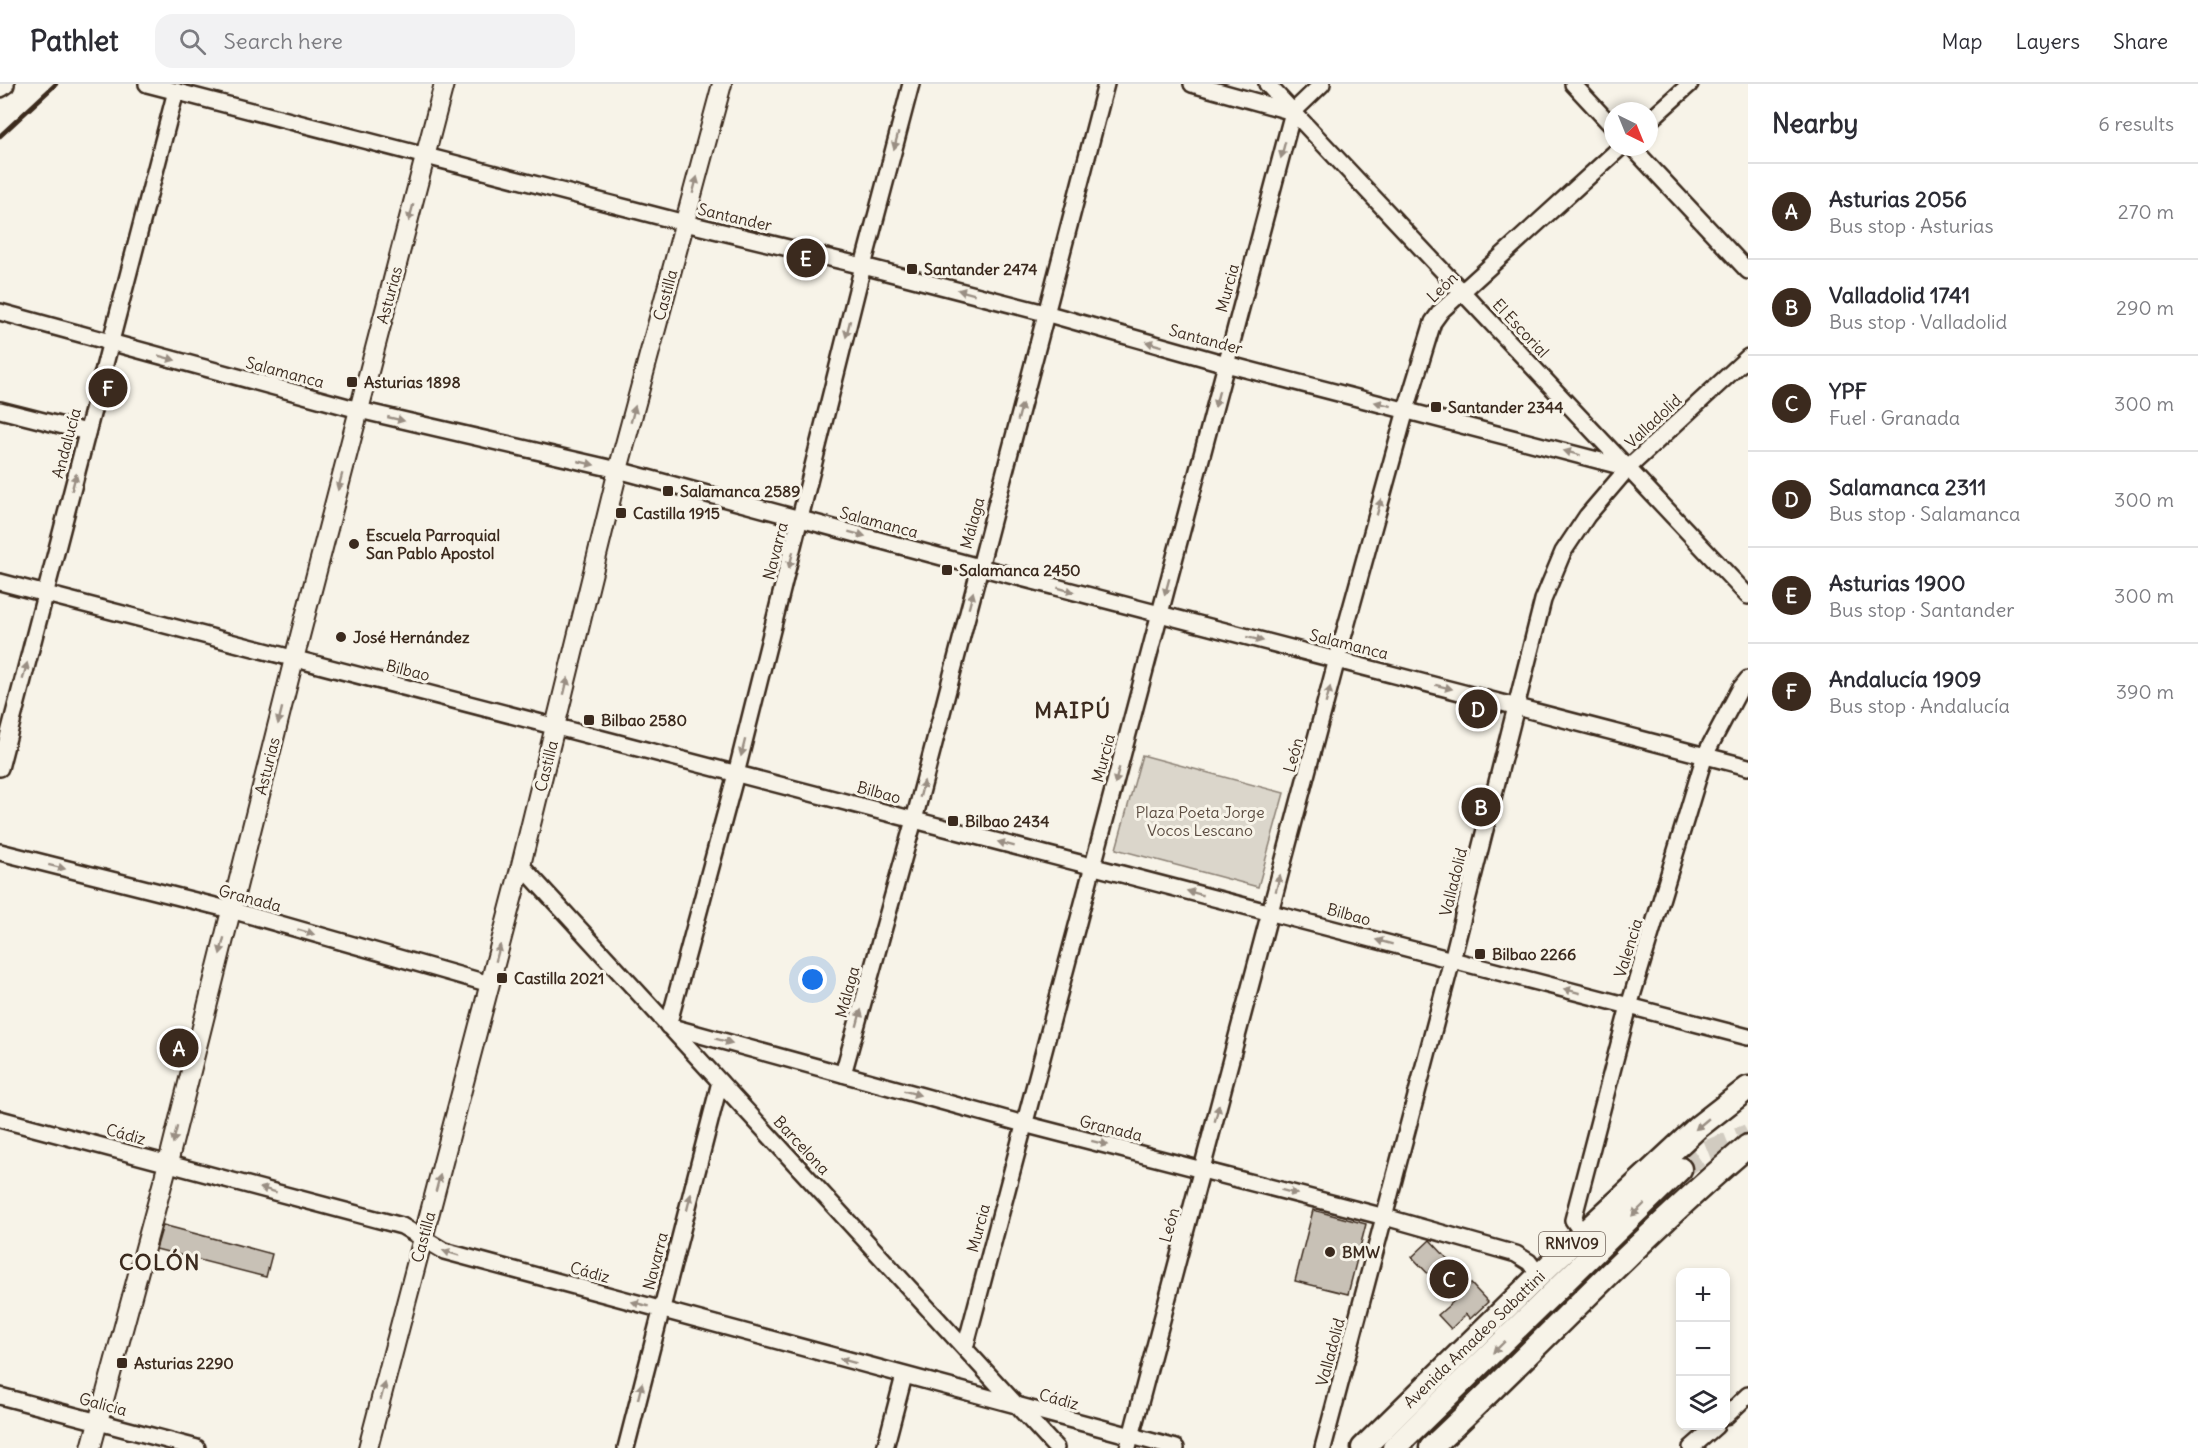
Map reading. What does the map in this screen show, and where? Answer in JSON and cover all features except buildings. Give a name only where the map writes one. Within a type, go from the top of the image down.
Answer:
[{"type":"main road","name":"Avenida Amadeo Sabattini","points":[[1363,1448],[1539,1275],[1698,1127],[1748,1088]]},
{"type":"main road","name":"RN1V09","points":[[1431,1448],[1748,1146]]},
{"type":"main road","points":[[1715,1175],[1748,1163]]},
{"type":"main road","points":[[1394,1448],[1680,1169]]},
{"type":"street","name":"Santander","points":[[147,84],[685,223],[1046,313],[1226,364],[1628,468]]},
{"type":"street","name":"Asturias","points":[[91,1448],[168,1163],[294,659],[444,84]]},
{"type":"street","name":"Castilla","points":[[368,1448],[521,865],[618,470],[722,84]]},
{"type":"street","name":"Navarra","points":[[668,1026],[736,774],[911,84]]},
{"type":"street","name":"Málaga","points":[[843,1074],[914,820],[1106,84]]},
{"type":"street","points":[[1192,84],[1293,112],[1322,84]]},
{"type":"street","name":"El Escorial","points":[[1267,84],[1748,596]]},
{"type":"street","points":[[1573,84],[1604,117]]},
{"type":"street","points":[[1658,113],[1690,84]]},
{"type":"street","name":"Andalucía","points":[[0,768],[176,92]]},
{"type":"street","name":"Murcia","points":[[965,1348],[1293,112]]},
{"type":"street","name":"León","points":[[1129,1443],[1337,660],[1406,410],[1433,322],[1441,311],[1611,156]]},
{"type":"street","points":[[1640,156],[1748,271]]},
{"type":"street","name":"Salamanca","points":[[0,312],[359,410],[618,470],[979,567],[1748,767]]},
{"type":"street","name":"Valladolid","points":[[1323,1448],[1452,960],[1543,600],[1563,552],[1587,516],[1628,468],[1748,357]]},
{"type":"street","points":[[0,411],[87,432]]},
{"type":"street","name":"Bilbao","points":[[0,582],[1748,1037]]},
{"type":"street","name":"Valencia","points":[[1583,1234],[1573,1220],[1629,1006],[1705,755],[1740,689],[1748,679]]},
{"type":"street","name":"Granada","points":[[0,852],[231,910],[490,984]]},
{"type":"street","name":"Barcelona","points":[[521,865],[1056,1448]]},
{"type":"street","name":"Granada","points":[[668,1026],[1024,1124],[1385,1217],[1516,1254],[1529,1262],[1539,1275]]},
{"type":"street","name":"Navarra","points":[[626,1448],[720,1082]]},
{"type":"street","name":"Cádiz","points":[[0,1119],[402,1226],[444,1251],[1018,1407],[1129,1443],[1176,1448]]},
{"type":"street","points":[[885,1448],[904,1376]]},
{"type":"street","points":[[1730,1411],[1748,1395]]},
{"type":"street","name":"Galicia","points":[[0,1396],[197,1448]]},
{"type":"street","points":[[1691,1448],[1711,1430]]},
{"type":"green space","name":"Plaza Poeta Jorge Vocos Lescano","points":[[1142,755],[1284,793],[1258,887],[1116,849]]},
{"type":"tunnel","points":[[1680,1169],[1705,1152],[1748,1135]]},
{"type":"railway","points":[[0,136],[56,84]]},
{"type":"place","name":"Asturias 1900","points":[[806,258]]},
{"type":"place","name":"Santander 2474","points":[[912,269]]},
{"type":"place","name":"Asturias 1898","points":[[352,382]]},
{"type":"place","name":"Andalucía 1909","points":[[108,388]]},
{"type":"place","name":"Santander 2344","points":[[1436,407]]},
{"type":"place","name":"Salamanca 2589","points":[[668,491]]},
{"type":"place","name":"Castilla 1915","points":[[621,513]]},
{"type":"place","name":"Escuela Parroquial San Pablo Apostol","points":[[354,544]]},
{"type":"place","name":"Salamanca 2450","points":[[947,570]]},
{"type":"place","name":"José Hernández","points":[[341,637]]},
{"type":"place","name":"Salamanca 2311","points":[[1478,709]]},
{"type":"place","name":"Bilbao 2580","points":[[589,720]]},
{"type":"place","name":"Valladolid 1741","points":[[1481,807]]},
{"type":"place","name":"Bilbao 2434","points":[[953,821]]},
{"type":"place","name":"Bilbao 2266","points":[[1480,954]]},
{"type":"place","name":"Castilla 2021","points":[[502,978]]},
{"type":"place","name":"Asturias 2056","points":[[179,1048]]},
{"type":"place","name":"BMW","points":[[1330,1252]]},
{"type":"place","name":"YPF","points":[[1449,1279]]},
{"type":"place","name":"Asturias 2290","points":[[122,1363]]},
{"type":"district","name":"MAIPÚ","points":[[1073,710]]},
{"type":"district","name":"COLÓN","points":[[160,1262]]}]
